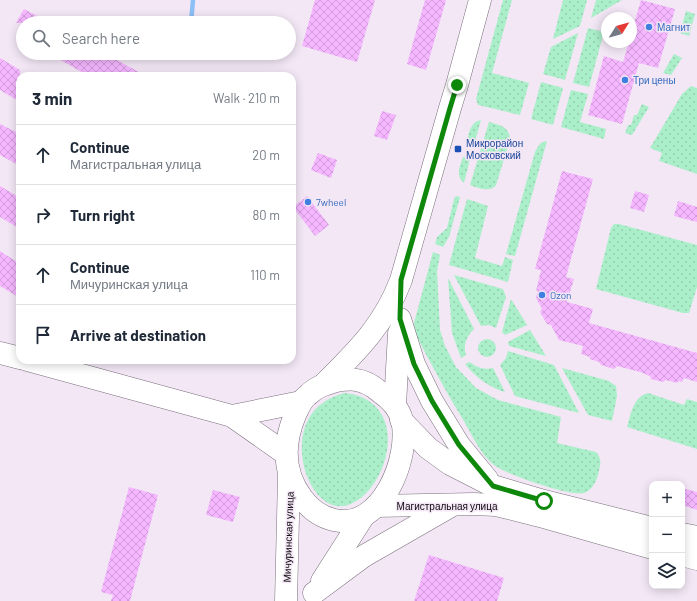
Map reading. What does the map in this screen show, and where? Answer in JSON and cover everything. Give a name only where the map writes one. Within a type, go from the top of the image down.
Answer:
[{"type":"main road","points":[[369,511],[350,521],[337,521],[327,519],[306,505],[296,490],[288,464],[289,430],[301,402],[308,394],[324,384],[354,355],[378,325],[394,299],[401,280],[480,0]]},
{"type":"main road","points":[[312,597],[369,511],[386,493],[396,474],[402,456],[404,439],[398,412],[401,280]]},
{"type":"main road","points":[[400,319],[414,364],[432,401],[459,445],[493,486]]},
{"type":"main road","points":[[0,353],[16,357]]},
{"type":"main road","points":[[42,364],[232,416],[288,464]]},
{"type":"main road","points":[[324,384],[340,380],[356,380],[373,386],[385,395],[398,412]]},
{"type":"main road","points":[[232,416],[301,402]]},
{"type":"main road","name":"Магистральная улица","points":[[398,412],[428,448],[450,464],[542,509]]},
{"type":"main road","name":"Мичуринская улица","points":[[286,601],[288,464]]},
{"type":"main road","points":[[312,597],[364,556],[452,505]]},
{"type":"main road","name":"Магистральная улица","points":[[369,511],[452,505],[496,505],[542,509],[649,527]]},
{"type":"main road","points":[[542,509],[649,547]]},
{"type":"main road","points":[[685,535],[697,537]]},
{"type":"main road","points":[[685,556],[697,559]]},
{"type":"green space","points":[[503,0],[512,0],[492,73],[529,83],[520,115],[478,105],[476,99]]},
{"type":"green space","points":[[563,0],[587,0],[580,26],[553,39]]},
{"type":"green space","points":[[596,0],[622,0],[601,12],[591,18]]},
{"type":"green space","points":[[686,11],[695,14],[689,36],[680,33]]},
{"type":"green space","points":[[588,28],[601,31],[601,43],[589,87],[573,83]]},
{"type":"green space","points":[[578,33],[565,80],[543,74],[551,47]]},
{"type":"green space","points":[[674,54],[682,58],[671,75],[663,73]]},
{"type":"green space","points":[[541,82],[563,88],[553,125],[531,119]]},
{"type":"green space","points":[[691,86],[697,88],[697,174],[659,161],[662,153],[650,148],[682,94]]},
{"type":"green space","points":[[571,90],[588,94],[580,122],[606,129],[604,139],[561,127]]},
{"type":"green space","points":[[642,104],[649,107],[632,135],[625,133],[628,125],[631,125],[634,115],[637,115]]},
{"type":"green space","points":[[481,120],[474,145],[467,142],[472,125]]},
{"type":"green space","points":[[489,122],[504,127],[510,136],[496,185],[491,189],[470,185]]},
{"type":"green space","points":[[547,141],[515,256],[506,254],[535,152],[543,142]]},
{"type":"green space","points":[[463,157],[470,159],[464,183],[459,174]]},
{"type":"green space","points":[[456,196],[460,197],[449,237],[443,247],[435,244],[437,237],[447,228]]},
{"type":"green space","points":[[467,199],[488,206],[475,258],[502,266],[505,257],[513,260],[508,282],[449,265]]},
{"type":"green space","points":[[614,224],[619,224],[697,245],[697,287],[689,313],[683,313],[596,289],[611,228]]},
{"type":"green space","points":[[433,252],[440,255],[437,271],[440,330],[445,346],[456,367],[476,388],[498,400],[561,417],[557,443],[596,452],[600,458],[597,478],[593,486],[587,492],[566,492],[511,474],[500,469],[489,461],[478,446],[416,335],[414,323]]},
{"type":"green space","points":[[454,275],[503,289],[506,297],[496,328],[489,325],[481,326]]},
{"type":"green space","points":[[448,278],[474,329],[466,341],[466,355],[461,358],[452,333]]},
{"type":"green space","points":[[511,299],[527,325],[505,335],[502,332]]},
{"type":"green space","points":[[530,330],[546,356],[509,346],[508,342]]},
{"type":"green space","points":[[487,339],[493,342],[496,348],[493,354],[487,357],[481,354],[478,348],[481,342]]},
{"type":"green space","points":[[508,351],[554,365],[579,413],[515,396],[500,365],[506,358]]},
{"type":"green space","points":[[470,362],[481,368],[493,368],[505,392],[488,385],[478,378],[465,364]]},
{"type":"green space","points":[[562,368],[609,381],[616,386],[617,396],[612,421],[588,415]]},
{"type":"green space","points":[[344,393],[360,396],[374,405],[385,422],[388,442],[384,463],[374,482],[361,497],[346,505],[330,504],[315,491],[309,482],[305,471],[302,447],[306,424],[312,413],[325,401]]},
{"type":"green space","points":[[648,393],[684,405],[687,399],[697,402],[697,449],[627,427],[631,412],[636,402],[643,395]]},
{"type":"building","points":[[315,0],[375,0],[357,62],[302,46]]},
{"type":"building","points":[[425,0],[446,0],[426,70],[407,64]]},
{"type":"building","points":[[641,0],[675,9],[658,68],[639,63],[622,124],[588,115],[604,56],[623,62],[627,48],[637,48],[637,14]]},
{"type":"building","points":[[24,9],[37,16],[20,16]]},
{"type":"building","points":[[0,58],[20,70],[20,72],[16,72],[16,100],[0,90]]},
{"type":"building","points":[[60,60],[117,60],[139,72],[82,72]]},
{"type":"building","points":[[382,111],[396,115],[387,140],[374,136]]},
{"type":"building","points":[[0,124],[16,132],[16,164],[0,155]]},
{"type":"building","points":[[318,153],[337,160],[331,178],[311,170]]},
{"type":"building","points":[[562,171],[593,179],[566,277],[574,279],[567,302],[593,309],[589,323],[697,353],[697,382],[684,378],[682,382],[678,381],[677,383],[666,380],[663,382],[651,379],[650,376],[640,372],[617,366],[614,369],[601,365],[599,362],[590,359],[590,357],[581,354],[583,346],[559,340],[551,325],[547,324],[540,312],[542,309],[536,298],[538,291],[536,291],[541,270],[535,269]]},
{"type":"building","points":[[0,186],[16,196],[16,227],[0,217]]},
{"type":"building","points":[[635,191],[649,195],[644,212],[630,208]]},
{"type":"building","points":[[307,196],[329,225],[315,236],[296,211],[296,205]]},
{"type":"building","points":[[678,201],[697,207],[697,222],[674,216]]},
{"type":"building","points":[[0,251],[16,261],[16,296],[0,286]]},
{"type":"building","points":[[129,487],[158,495],[130,601],[111,601],[113,595],[101,592]]},
{"type":"building","points":[[685,489],[697,492],[697,510],[685,506]]},
{"type":"building","points":[[213,490],[240,497],[233,522],[206,515]]},
{"type":"building","points":[[429,555],[504,578],[497,601],[414,601]]},
{"type":"waterway","points":[[192,16],[193,0]]},
{"type":"place","name":"Магнит","points":[[649,27]]},
{"type":"place","name":"Три цены","points":[[625,80]]},
{"type":"place","name":"Микрорайон Московский","points":[[458,149]]},
{"type":"place","name":"7wheel","points":[[308,202]]},
{"type":"place","name":"Ozon","points":[[542,295]]},
{"type":"route","points":[[457,85],[401,280],[400,319],[414,364],[432,401],[459,445],[493,486],[544,501]]}]
